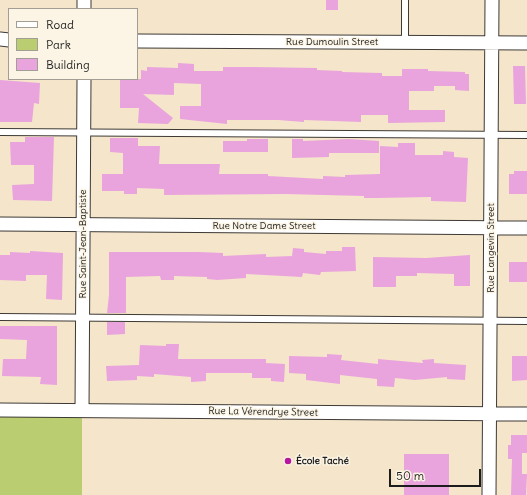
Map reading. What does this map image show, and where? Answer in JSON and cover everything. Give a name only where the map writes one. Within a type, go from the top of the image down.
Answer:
[{"type":"street","name":"Rue Langevin Street","points":[[489,495],[492,0]]},
{"type":"street","name":"Rue Dumoulin Street","points":[[138,41],[527,43]]},
{"type":"street","name":"Rue Saint-Jean-Baptiste","points":[[82,410],[84,80]]},
{"type":"street","name":"Rue Notre Dame Street","points":[[0,224],[527,228]]},
{"type":"street","name":"Rue La Vérendrye Street","points":[[0,410],[527,414]]},
{"type":"lane","points":[[405,0],[405,42]]},
{"type":"lane","points":[[0,132],[527,135]]},
{"type":"lane","points":[[0,317],[527,321]]},
{"type":"green space","points":[[0,410],[82,410],[82,495],[0,495]]},
{"type":"building","points":[[326,0],[338,0],[338,10],[326,10]]},
{"type":"building","points":[[178,63],[194,64],[194,71],[223,71],[223,67],[317,68],[317,70],[342,72],[382,73],[382,76],[402,76],[402,69],[428,69],[428,71],[465,72],[465,74],[469,74],[469,91],[455,90],[455,86],[434,86],[434,91],[409,91],[409,110],[445,110],[445,122],[388,123],[388,115],[361,115],[361,122],[227,120],[227,124],[180,119],[180,106],[201,106],[201,84],[174,83],[174,95],[143,94],[173,118],[168,124],[138,123],[139,108],[120,108],[120,80],[141,79],[141,70],[147,71],[147,67],[178,68]]},
{"type":"building","points":[[513,66],[525,66],[526,104],[514,104]]},
{"type":"building","points":[[0,80],[40,83],[39,104],[34,103],[32,122],[0,122]]},
{"type":"building","points":[[25,137],[54,137],[52,201],[13,200],[12,185],[34,184],[34,165],[11,165],[10,142],[25,142]]},
{"type":"building","points":[[110,138],[138,138],[138,146],[160,146],[159,164],[220,164],[219,174],[268,174],[268,176],[323,179],[323,176],[345,177],[345,175],[380,174],[380,146],[398,147],[398,143],[415,143],[415,155],[443,155],[443,151],[454,152],[454,157],[468,158],[466,202],[431,201],[431,197],[364,198],[364,196],[285,194],[164,195],[164,189],[137,188],[137,194],[124,194],[124,191],[102,191],[102,174],[123,174],[123,153],[110,152]]},
{"type":"building","points":[[247,139],[268,139],[268,152],[223,152],[223,141],[247,141]]},
{"type":"building","points":[[292,139],[303,139],[303,141],[349,139],[379,141],[379,153],[329,153],[329,157],[292,158]]},
{"type":"building","points":[[514,171],[527,171],[527,194],[509,194],[509,174],[514,174]]},
{"type":"building","points":[[342,247],[355,247],[356,271],[321,272],[320,275],[303,273],[302,277],[246,274],[246,278],[217,280],[207,279],[207,277],[174,276],[174,280],[161,280],[160,276],[126,277],[126,313],[107,313],[109,295],[109,252],[199,252],[223,253],[223,256],[266,254],[266,257],[292,256],[293,248],[304,249],[304,252],[326,254],[326,251],[342,251]]},
{"type":"building","points":[[30,251],[63,253],[62,300],[46,299],[47,275],[26,275],[26,281],[0,280],[0,255],[10,255],[10,252],[30,253]]},
{"type":"building","points":[[470,255],[470,286],[454,286],[454,274],[417,273],[417,276],[396,276],[396,287],[373,287],[373,257],[426,258]]},
{"type":"building","points":[[509,262],[527,262],[527,282],[509,282]]},
{"type":"building","points":[[107,322],[125,322],[125,334],[107,335]]},
{"type":"building","points":[[0,326],[57,326],[57,385],[40,384],[41,377],[2,376],[3,359],[26,359],[27,340],[0,339]]},
{"type":"building","points":[[166,344],[179,344],[178,359],[266,359],[266,363],[285,364],[284,382],[271,381],[271,378],[252,378],[252,373],[206,373],[206,381],[191,382],[191,377],[154,374],[154,377],[137,376],[137,380],[107,381],[106,366],[139,365],[140,345],[166,346]]},
{"type":"building","points":[[327,354],[342,355],[341,360],[378,364],[378,359],[423,363],[422,360],[434,359],[434,363],[466,365],[465,380],[447,379],[447,377],[415,380],[395,378],[394,387],[377,386],[377,379],[340,375],[340,384],[306,380],[306,374],[289,373],[289,356],[327,357]]},
{"type":"building","points":[[512,356],[527,356],[527,380],[512,381]]},
{"type":"building","points":[[511,435],[527,435],[527,453],[522,453],[522,474],[527,474],[526,495],[511,495],[512,459],[508,459],[508,445],[511,445]]},
{"type":"building","points":[[404,454],[449,454],[449,495],[404,495]]},
{"type":"place","name":"École Taché","points":[[288,461]]}]
